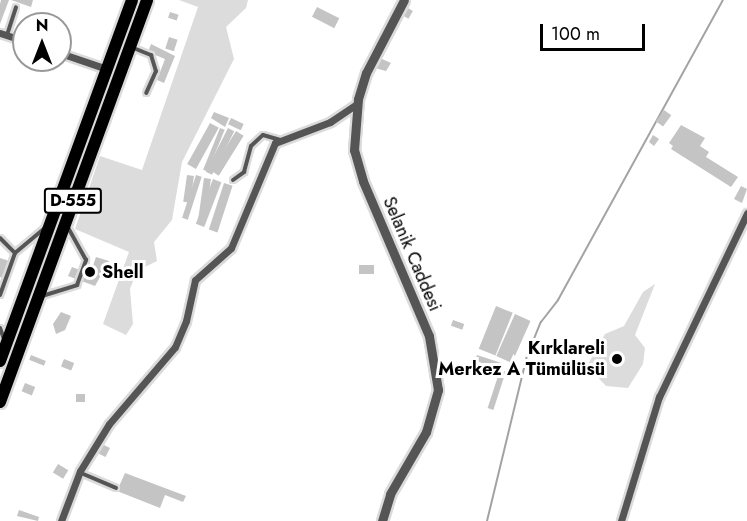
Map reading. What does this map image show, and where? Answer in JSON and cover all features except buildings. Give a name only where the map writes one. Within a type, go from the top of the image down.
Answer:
[{"type":"highway","name":"D-555","points":[[0,361],[132,0]]},
{"type":"highway","name":"D-555","points":[[0,402],[147,0]]},
{"type":"street","name":"Selanik Caddesi","points":[[382,521],[390,494],[426,432],[438,390],[429,336],[363,181],[354,150],[357,104],[366,73],[404,0]]},
{"type":"street","points":[[72,57],[107,69]]},
{"type":"street","points":[[61,521],[80,472],[122,406],[175,347],[186,321],[195,280],[231,248],[267,156],[280,140],[330,122],[357,104]]},
{"type":"street","points":[[621,521],[659,397],[747,213]]},
{"type":"lane","points":[[3,34],[16,7]]},
{"type":"lane","points":[[130,47],[152,55],[156,70],[146,93]]},
{"type":"lane","points":[[233,180],[244,172],[251,147],[263,135],[280,140]]},
{"type":"lane","points":[[38,297],[77,285],[86,260],[65,223]]},
{"type":"lane","points":[[0,295],[15,253],[50,224]]},
{"type":"lane","points":[[0,238],[15,253]]},
{"type":"lane","points":[[0,328],[6,344]]},
{"type":"lane","points":[[80,472],[116,488]]},
{"type":"shaded area","points":[[179,0],[248,0],[246,8],[226,27],[234,59],[182,162],[172,220],[154,242],[157,261],[137,271],[130,289],[133,324],[126,335],[103,324],[129,252],[75,229],[100,156],[142,170],[198,7]]},
{"type":"shaded area","points":[[655,284],[635,335],[645,348],[643,364],[628,388],[606,386],[587,366],[605,334],[624,326],[643,292]]},
{"type":"waterway","points":[[487,521],[527,356],[541,322],[558,300],[723,0]]},
{"type":"place","name":"Shell","points":[[90,272]]},
{"type":"place","name":"Kırklareli Merkez A Tümülüsü","points":[[617,359]]}]
